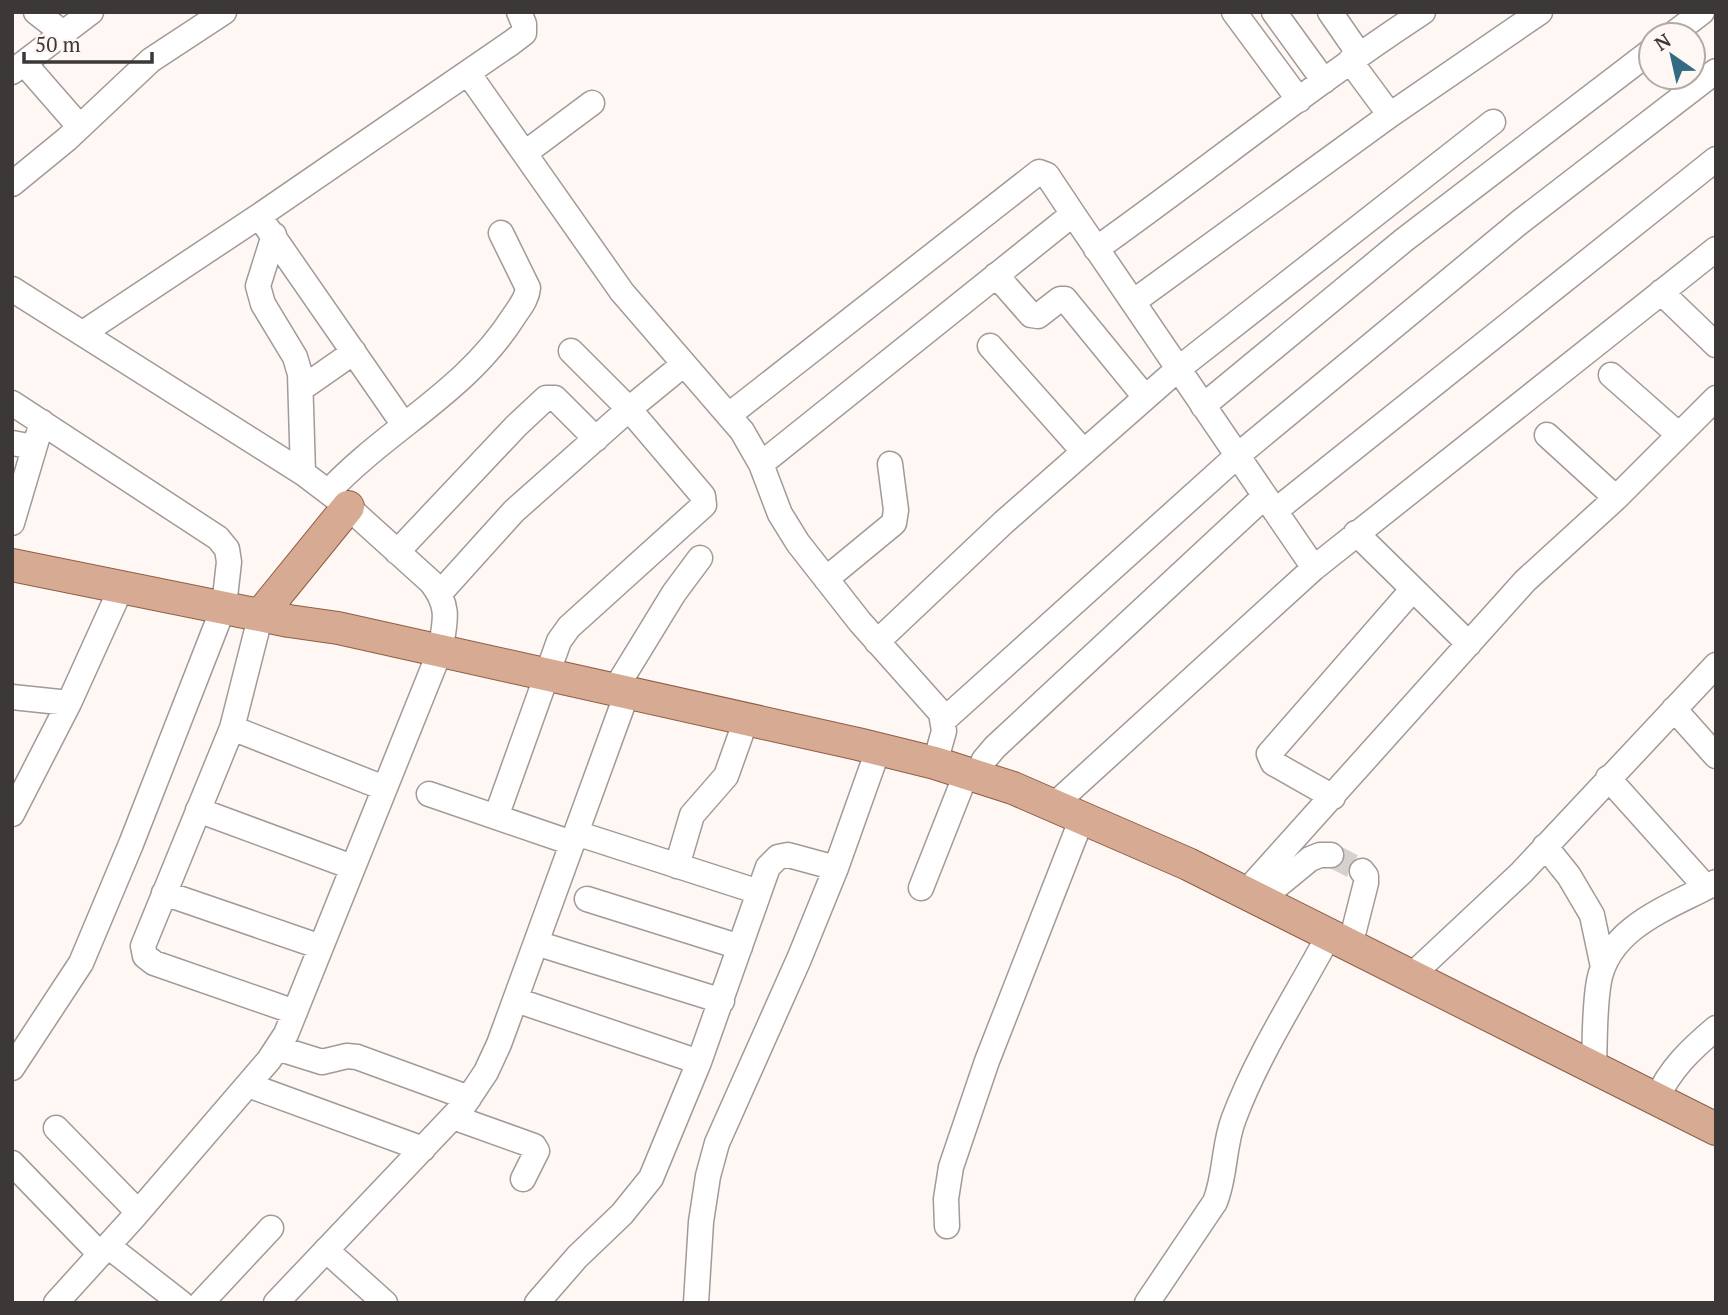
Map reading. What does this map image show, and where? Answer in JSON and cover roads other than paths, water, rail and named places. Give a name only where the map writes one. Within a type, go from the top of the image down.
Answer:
[{"type":"main road","points":[[275,618],[346,507]]},
{"type":"main road","points":[[12,565],[275,618],[338,628],[878,750],[1013,788],[1188,864],[1716,1129]]},
{"type":"street","points":[[36,12],[63,33]]},
{"type":"street","points":[[79,127],[18,67],[91,12]]},
{"type":"street","points":[[12,184],[159,54],[224,12]]},
{"type":"street","points":[[83,333],[266,225],[524,33],[519,12]]},
{"type":"street","points":[[1234,12],[1299,100]]},
{"type":"street","points":[[1274,12],[1324,81]]},
{"type":"street","points":[[1330,12],[1354,58],[1390,115]]},
{"type":"street","points":[[1096,249],[1354,58],[1423,12]]},
{"type":"street","points":[[1133,302],[1390,115],[1540,12]]},
{"type":"street","points":[[1203,406],[1404,240],[1637,62]]},
{"type":"street","points":[[944,720],[1237,456],[1520,222],[1716,71]]},
{"type":"street","points":[[468,74],[622,292],[742,431],[761,464],[780,514],[798,543],[877,642],[941,713],[944,731],[934,764]]},
{"type":"street","points":[[525,153],[592,103]]},
{"type":"street","points":[[877,642],[1004,522],[1178,369],[1493,122]]},
{"type":"street","points":[[921,888],[970,776],[995,747],[1270,504],[1716,159]]},
{"type":"street","points":[[729,415],[1039,172],[1047,175],[1314,568]]},
{"type":"street","points":[[761,464],[1073,214]]},
{"type":"street","points":[[266,225],[404,425]]},
{"type":"street","points":[[266,225],[259,295],[295,357],[300,374],[303,473]]},
{"type":"street","points":[[346,507],[353,466],[444,395],[473,367],[506,328],[527,296],[527,282],[501,233]]},
{"type":"street","points":[[947,1226],[946,1199],[950,1167],[1068,811],[1314,568],[1716,249]]},
{"type":"street","points":[[996,275],[1031,315],[1038,316],[1060,299],[1065,299],[1145,397]]},
{"type":"street","points":[[12,289],[303,473],[431,582],[440,593],[446,616],[440,651],[295,1013],[277,1048],[138,1212],[56,1303]]},
{"type":"street","points":[[1661,292],[1716,345]]},
{"type":"street","points":[[990,346],[1084,452]]},
{"type":"street","points":[[496,817],[559,640],[569,627],[704,505],[702,496],[629,409],[571,351]]},
{"type":"street","points":[[301,389],[354,352]]},
{"type":"street","points":[[440,593],[514,511],[684,364]]},
{"type":"street","points":[[1611,375],[1679,435]]},
{"type":"street","points":[[397,552],[546,398],[555,398],[596,439]]},
{"type":"street","points":[[1252,896],[1332,797],[1525,581],[1616,498],[1716,398]]},
{"type":"street","points":[[12,403],[218,538],[227,549],[229,562],[224,606],[131,844],[81,963],[12,1068]]},
{"type":"street","points":[[12,523],[23,445],[42,422]]},
{"type":"street","points":[[1547,435],[1616,498]]},
{"type":"street","points":[[826,579],[894,523],[896,510],[890,464]]},
{"type":"street","points":[[1356,533],[1469,644]]},
{"type":"street","points":[[289,1299],[326,1250],[461,1108],[490,1063],[516,1000],[574,838],[620,692],[674,593],[700,558]]},
{"type":"street","points":[[12,814],[69,703],[122,586]]},
{"type":"street","points":[[1332,797],[1273,763],[1269,754],[1413,589]]},
{"type":"street","points":[[275,618],[143,946],[145,956],[155,963],[295,1013]]},
{"type":"street","points":[[1411,976],[1468,924],[1545,846],[1716,665]]},
{"type":"street","points":[[12,697],[69,703]]},
{"type":"street","points":[[1674,709],[1716,756]]},
{"type":"street","points":[[677,866],[692,815],[726,776],[746,720]]},
{"type":"street","points":[[232,728],[384,788]]},
{"type":"street","points":[[696,1303],[701,1222],[708,1176],[717,1143],[799,959],[836,868],[878,750]]},
{"type":"street","points":[[1608,778],[1704,885],[1712,884]]},
{"type":"street","points":[[429,794],[496,817],[677,866],[759,892]]},
{"type":"street","points":[[198,810],[352,867]]},
{"type":"street","points":[[1545,846],[1576,886],[1592,915],[1603,967]]},
{"type":"street","points":[[537,1303],[576,1256],[622,1214],[651,1178],[722,1001],[768,867],[778,857],[788,855],[836,868]]},
{"type":"street","points":[[1252,896],[1310,859],[1331,855]]},
{"type":"street","points":[[1147,1303],[1215,1202],[1222,1186],[1226,1146],[1232,1122],[1244,1093],[1340,940],[1366,883],[1366,876],[1362,872]]},
{"type":"street","points":[[1594,1068],[1599,982],[1603,967],[1615,946],[1633,927],[1656,912],[1712,884]]},
{"type":"street","points":[[164,893],[321,947]]},
{"type":"street","points":[[587,899],[740,947]]},
{"type":"street","points":[[536,943],[722,1001]]},
{"type":"street","points":[[516,1000],[699,1062]]},
{"type":"street","points":[[1656,1100],[1675,1066],[1716,1028]]},
{"type":"street","points":[[277,1048],[314,1061],[322,1062],[347,1056],[357,1058],[534,1146],[537,1151],[523,1179]]},
{"type":"street","points":[[248,1085],[423,1149]]},
{"type":"street","points":[[56,1128],[138,1212]]},
{"type":"street","points":[[12,1163],[104,1250],[181,1303]]},
{"type":"street","points":[[201,1303],[271,1228]]},
{"type":"street","points":[[326,1250],[385,1303]]},
{"type":"tunnel","points":[[1331,855],[1362,871]]}]
